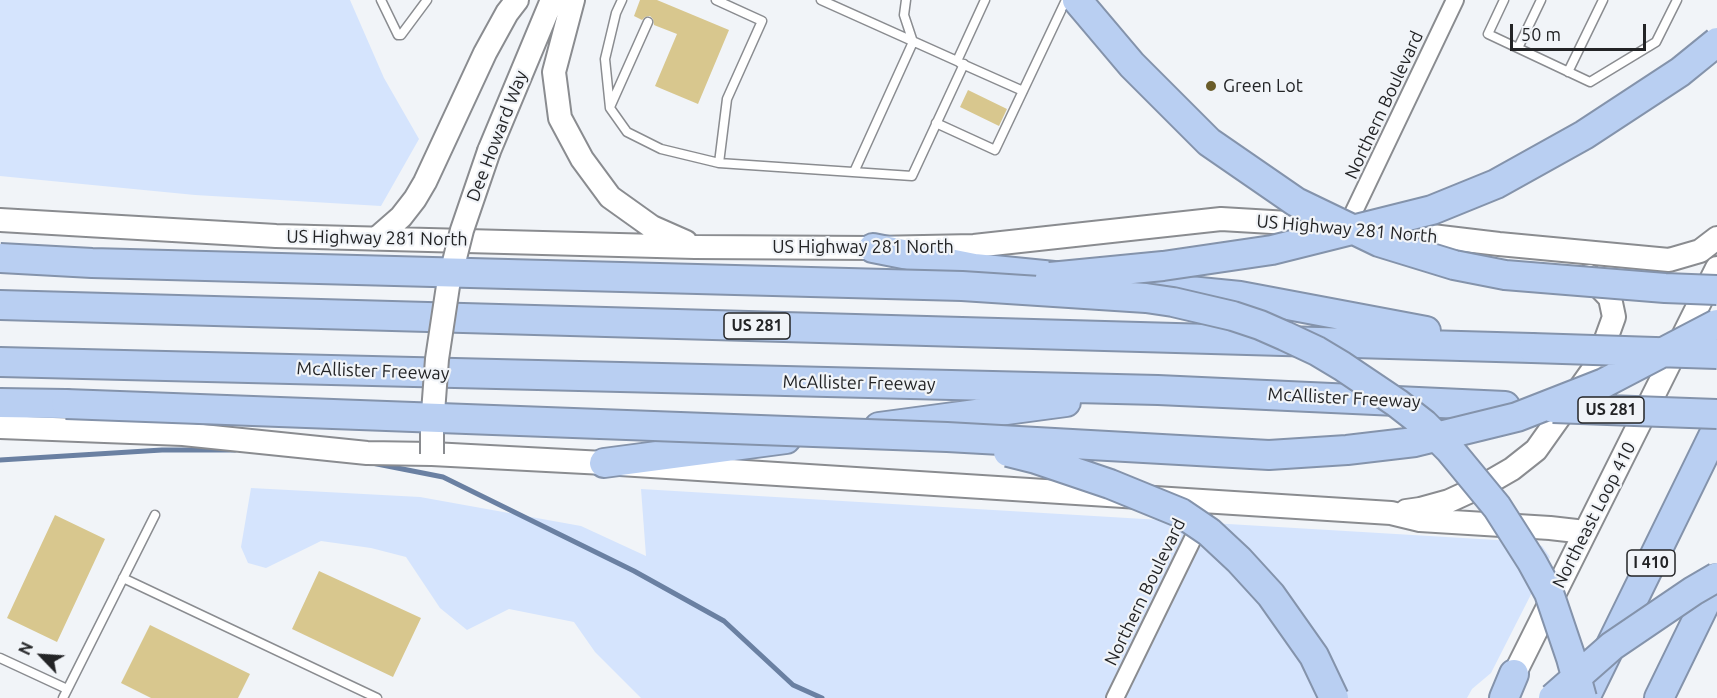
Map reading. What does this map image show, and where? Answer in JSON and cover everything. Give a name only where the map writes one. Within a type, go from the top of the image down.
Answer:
[{"type":"highway","points":[[1077,0],[1132,65],[1209,142],[1296,202],[1379,242],[1454,265],[1504,275],[1717,290]]},
{"type":"highway","points":[[962,286],[1163,266],[1272,250],[1432,210],[1496,184],[1584,135],[1680,72],[1717,42]]},
{"type":"highway","points":[[873,248],[974,268],[1240,296],[1523,347]]},
{"type":"highway","points":[[0,258],[104,263],[962,286],[1146,298],[1204,308],[1260,325],[1317,351],[1374,386],[1424,424],[1450,450],[1477,480],[1511,527],[1549,593],[1584,698]]},
{"type":"highway","name":"US 281","points":[[0,305],[1717,354]]},
{"type":"highway","points":[[0,403],[947,437],[1269,455],[1347,450],[1415,442],[1517,417],[1604,383],[1717,324]]},
{"type":"highway","name":"McAllister Freeway","points":[[0,362],[1158,390],[1717,414]]},
{"type":"highway","points":[[604,463],[1158,390]]},
{"type":"highway","name":"I 410","points":[[1584,698],[1717,428]]},
{"type":"highway","points":[[947,437],[1036,459],[1110,484],[1181,513],[1209,532],[1271,595],[1314,656],[1334,698]]},
{"type":"highway","points":[[1553,698],[1612,646],[1693,591],[1717,578]]},
{"type":"highway","points":[[1659,698],[1717,578]]},
{"type":"main road","points":[[377,238],[401,217],[415,200],[484,52],[517,0]]},
{"type":"main road","name":"Dee Howard Way","points":[[432,454],[437,359],[448,286],[462,230],[489,151],[552,0]]},
{"type":"main road","points":[[573,0],[554,72],[560,118],[582,159],[610,197],[652,227],[695,247]]},
{"type":"main road","name":"US Highway 281 North","points":[[0,220],[276,236],[695,247],[873,248],[974,246],[1221,219],[1347,226],[1499,244],[1669,260],[1700,251],[1717,238]]},
{"type":"main road","points":[[1391,513],[1420,509],[1449,501],[1512,469],[1536,450],[1597,364],[1614,317],[1610,298],[1581,267],[1499,244]]},
{"type":"main road","name":"Northeast Loop 410","points":[[1507,690],[1717,267]]},
{"type":"main road","points":[[0,427],[183,434],[367,453],[604,463],[1391,513],[1419,520],[1585,532]]},
{"type":"street","name":"Northern Boulevard","points":[[1347,226],[1455,0]]},
{"type":"street","name":"Northern Boulevard","points":[[1115,698],[1210,503]]},
{"type":"lane","points":[[381,0],[398,35],[401,35],[427,0]]},
{"type":"lane","points":[[622,0],[616,13],[605,59],[609,108],[627,132],[661,149],[719,163],[912,176],[986,0]]},
{"type":"lane","points":[[716,0],[762,21],[727,99],[719,163]]},
{"type":"lane","points":[[822,0],[1023,92]]},
{"type":"lane","points":[[854,172],[914,42],[904,15],[906,0]]},
{"type":"lane","points":[[936,123],[995,150],[1066,0]]},
{"type":"lane","points":[[1504,0],[1488,34],[1590,82],[1656,42],[1677,0]]},
{"type":"lane","points":[[1518,48],[1541,0]]},
{"type":"lane","points":[[1568,72],[1603,0]]},
{"type":"lane","points":[[609,108],[648,22]]},
{"type":"lane","points":[[63,698],[155,515]]},
{"type":"lane","points":[[123,578],[377,698]]},
{"type":"lane","points":[[0,658],[67,689]]},
{"type":"shaded area","points":[[0,0],[350,0],[384,78],[419,139],[381,206],[195,195],[0,176]]},
{"type":"shaded area","points":[[251,488],[420,497],[581,526],[646,556],[641,489],[1530,542],[1542,546],[1550,557],[1491,673],[1472,689],[1467,698],[641,698],[595,652],[574,622],[509,609],[467,630],[440,608],[406,557],[371,548],[321,541],[266,568],[248,563],[241,547]]},
{"type":"building","points":[[640,0],[657,0],[729,30],[698,104],[655,86],[677,34],[654,25],[650,16],[642,20],[634,16]]},
{"type":"building","points":[[968,90],[1007,109],[999,126],[960,107]]},
{"type":"building","points":[[55,515],[105,539],[57,642],[7,618]]},
{"type":"building","points":[[319,571],[421,618],[393,677],[292,629]]},
{"type":"building","points":[[150,625],[250,674],[238,698],[151,698],[121,683]]},
{"type":"waterway","points":[[0,460],[162,450],[235,450]]},
{"type":"waterway","points":[[372,463],[443,477],[634,571],[724,621],[793,685],[822,698]]},
{"type":"place","name":"Green Lot","points":[[1211,86]]}]
